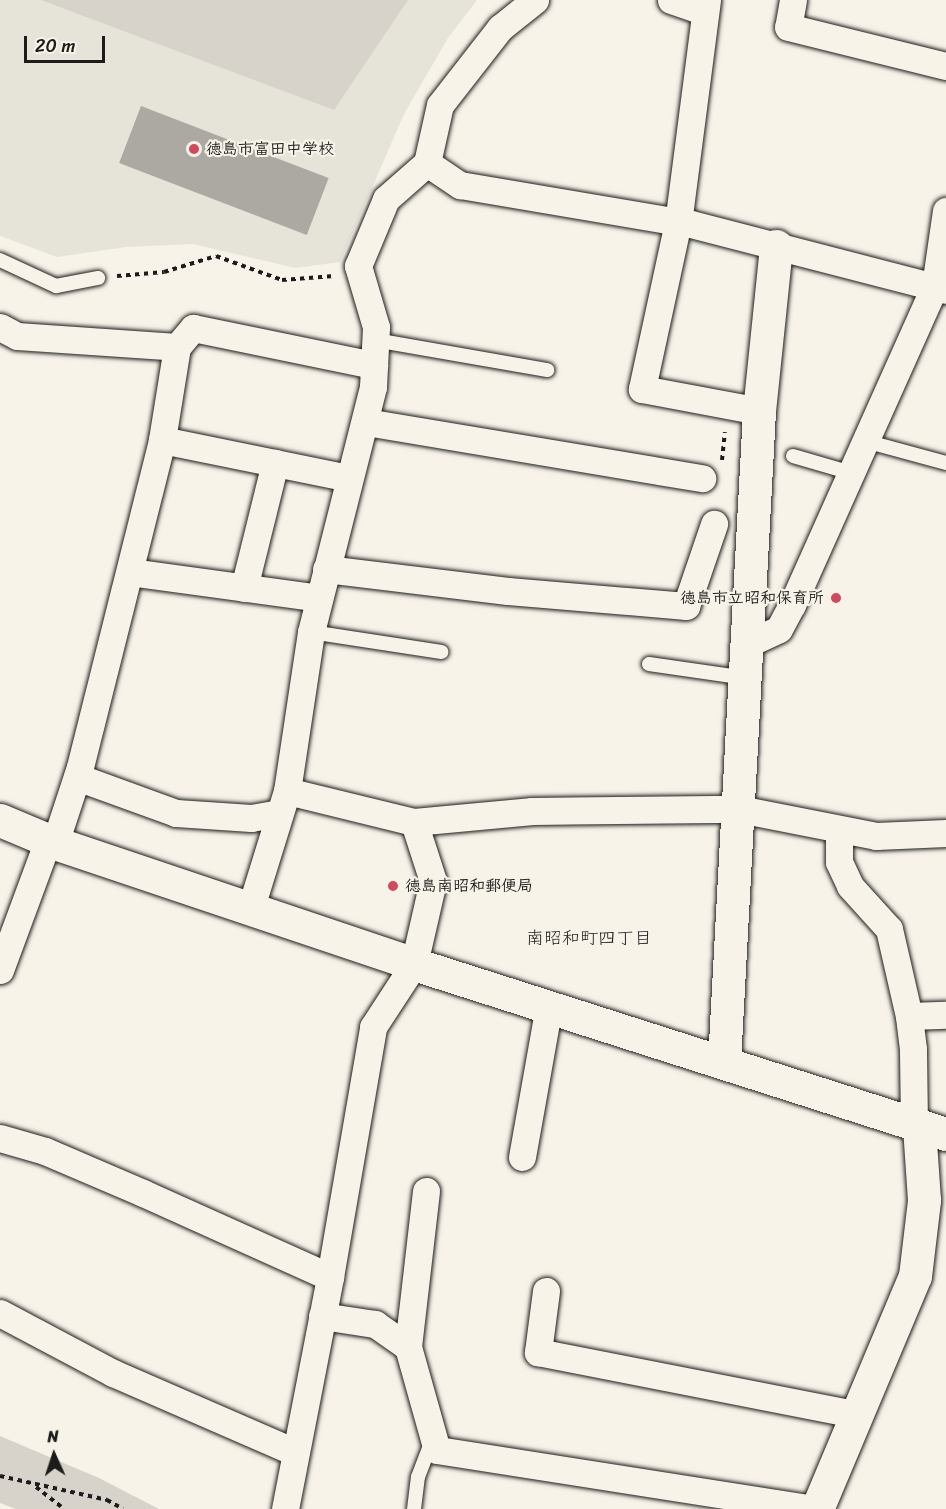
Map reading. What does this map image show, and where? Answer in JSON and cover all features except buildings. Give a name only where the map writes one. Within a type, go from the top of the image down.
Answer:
[{"type":"street","points":[[251,907],[284,802],[311,632],[348,478],[366,422],[376,327],[358,266],[386,200],[427,163],[440,105],[500,28],[536,0]]},
{"type":"street","points":[[671,0],[706,6],[678,222],[642,389],[759,411]]},
{"type":"street","points":[[793,0],[788,27],[946,66]]},
{"type":"street","points":[[427,163],[460,185],[678,222],[940,288]]},
{"type":"street","points":[[747,644],[779,628],[865,441],[940,288],[946,211]]},
{"type":"street","points":[[724,1062],[759,411],[776,246]]},
{"type":"street","points":[[0,327],[17,336],[177,347]]},
{"type":"street","points":[[0,970],[77,777],[162,440],[177,347],[193,328],[375,353]]},
{"type":"street","points":[[366,422],[702,478]]},
{"type":"street","points":[[162,440],[348,478]]},
{"type":"street","points":[[244,588],[275,463]]},
{"type":"street","points":[[326,568],[508,591],[686,606],[714,524]]},
{"type":"street","points":[[130,572],[319,598]]},
{"type":"street","points":[[77,777],[176,813],[251,818],[284,802],[414,822],[532,811],[739,809],[794,817],[838,831],[876,836],[946,833]]},
{"type":"street","points":[[0,820],[52,842],[251,907],[414,964],[926,1128]]},
{"type":"street","points":[[285,1509],[330,1277],[373,1027],[414,964],[433,881],[414,822]]},
{"type":"street","points":[[817,1509],[855,1414],[905,1306],[915,1276],[924,1200],[926,1128],[909,1016],[889,928],[850,886],[839,862],[838,831]]},
{"type":"street","points":[[522,1157],[549,1006]]},
{"type":"street","points":[[909,1016],[946,1015]]},
{"type":"street","points":[[0,1138],[45,1152],[143,1193],[330,1277]]},
{"type":"street","points":[[426,1191],[408,1347],[437,1450],[676,1498],[812,1509]]},
{"type":"street","points":[[546,1291],[537,1352],[855,1414]]},
{"type":"street","points":[[0,1313],[113,1373],[295,1452]]},
{"type":"street","points":[[322,1316],[375,1324],[408,1347]]},
{"type":"lane","points":[[0,260],[56,286],[98,278]]},
{"type":"lane","points":[[375,353],[547,370]]},
{"type":"lane","points":[[865,441],[946,463]]},
{"type":"lane","points":[[793,456],[851,473]]},
{"type":"lane","points":[[311,632],[441,652]]},
{"type":"lane","points":[[650,664],[746,678]]},
{"type":"lane","points":[[414,1509],[418,1477],[433,1439]]},
{"type":"path","points":[[98,278],[164,272],[216,256],[282,280],[360,275]]},
{"type":"path","points":[[0,1476],[107,1500],[123,1509]]},
{"type":"path","points":[[33,1485],[64,1509]]},
{"type":"shaded area","name":"徳島市富田中学校","points":[[0,0],[477,0],[448,38],[404,114],[340,262],[295,268],[193,244],[126,247],[57,257],[0,236]]},
{"type":"shaded area","points":[[41,0],[408,0],[334,110]]},
{"type":"shaded area","points":[[141,106],[329,178],[307,235],[119,163]]},
{"type":"shaded area","points":[[0,1436],[99,1478],[159,1509],[16,1509],[0,1503]]},
{"type":"place","name":"徳島市富田中学校","points":[[194,149]]},
{"type":"place","name":"徳島市立昭和保育所","points":[[836,598]]},
{"type":"place","name":"徳島南昭和郵便局","points":[[393,886]]},
{"type":"district","name":"南昭和町四丁目","points":[[589,938]]}]
